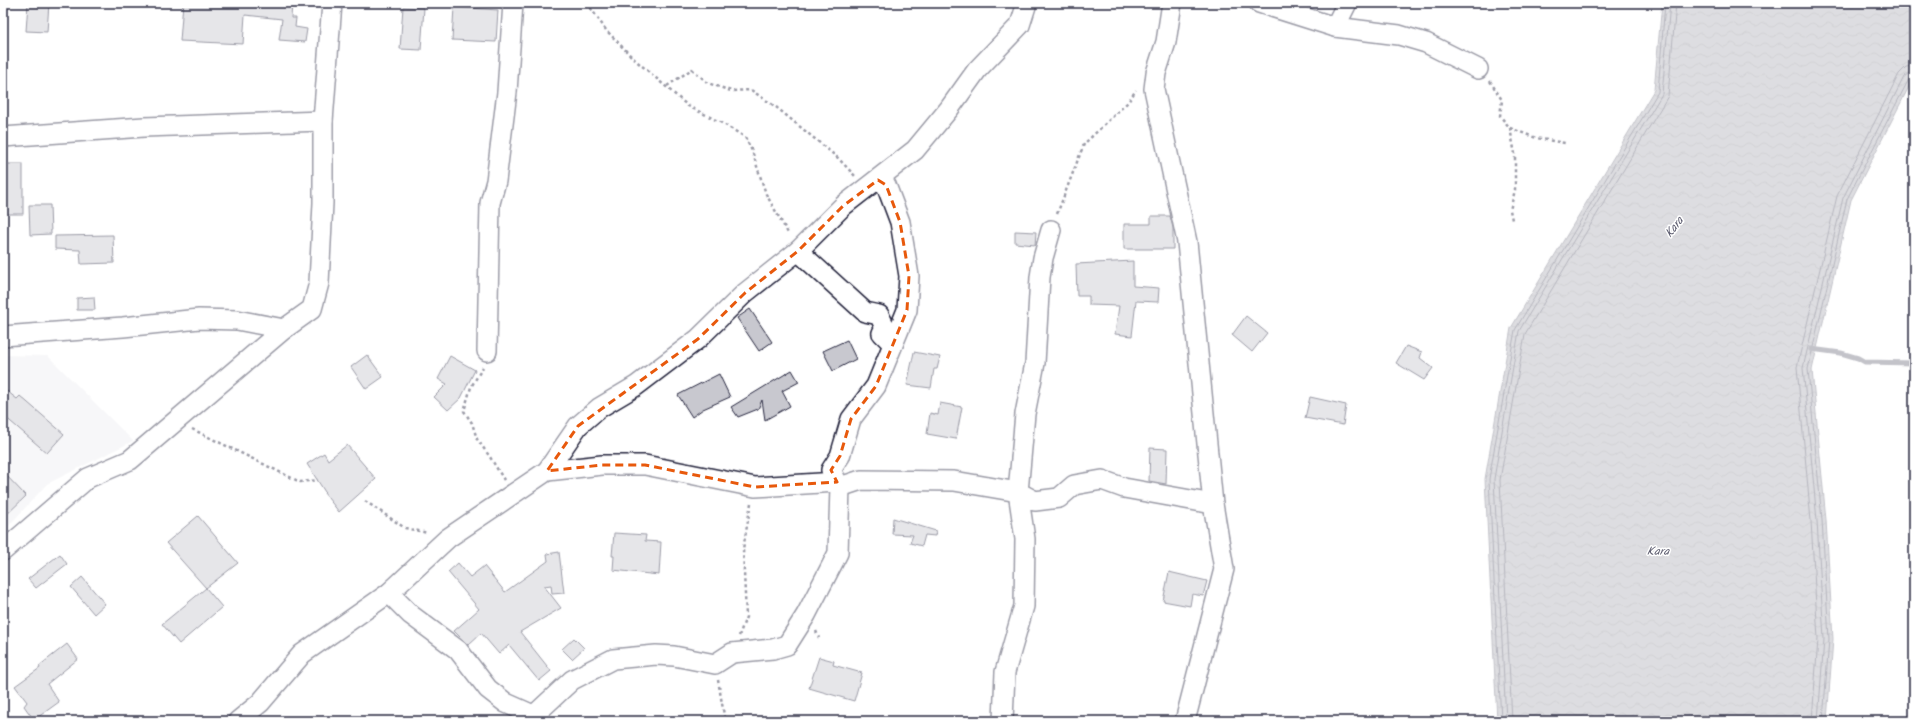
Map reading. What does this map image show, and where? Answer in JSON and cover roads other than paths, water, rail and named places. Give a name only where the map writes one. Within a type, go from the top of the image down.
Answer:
[{"type":"street","points":[[3,551],[88,478],[130,460],[170,428],[284,329],[312,309],[319,283],[323,203],[323,121],[332,3]]},
{"type":"street","points":[[487,351],[490,203],[496,181],[507,92],[513,3]]},
{"type":"street","points":[[238,721],[260,703],[302,654],[389,593],[448,538],[547,471],[578,426],[599,408],[636,386],[698,339],[745,293],[798,252],[843,206],[878,180],[920,144],[977,70],[1020,25],[1027,3]]},
{"type":"street","points":[[1172,3],[1166,42],[1156,73],[1154,89],[1187,242],[1213,504],[1224,569],[1185,721]]},
{"type":"street","points":[[1259,3],[1336,27],[1399,35],[1426,43],[1478,69]]},
{"type":"street","points":[[1336,27],[1347,3]]},
{"type":"street","points":[[3,137],[144,127],[323,121]]},
{"type":"street","points":[[389,593],[411,614],[458,650],[488,689],[506,703],[530,718],[572,680],[612,659],[656,655],[674,656],[715,664],[732,653],[773,649],[787,645],[806,615],[838,553],[839,485],[831,470],[840,456],[851,419],[876,386],[907,310],[908,276],[900,222],[886,185],[878,180]]},
{"type":"street","points":[[1002,721],[1005,672],[1024,606],[1024,539],[1018,492],[1025,414],[1036,363],[1040,277],[1043,258],[1051,230]]},
{"type":"street","points":[[798,252],[865,312],[879,315],[885,327],[882,333],[893,344]]},
{"type":"street","points":[[3,336],[123,327],[199,319],[237,320],[284,329]]},
{"type":"street","points":[[547,471],[602,465],[645,465],[754,487],[839,485],[861,480],[946,480],[1018,492],[1035,501],[1058,498],[1074,485],[1102,480],[1124,488],[1213,504]]},
{"type":"water","name":"Kara","points":[[1662,3],[1914,3],[1914,77],[1851,200],[1812,370],[1826,520],[1833,639],[1827,721],[1497,721],[1485,479],[1511,328],[1654,90]]},
{"type":"waterway","points":[[1811,349],[1841,353],[1858,358],[1865,362],[1914,363]]}]
